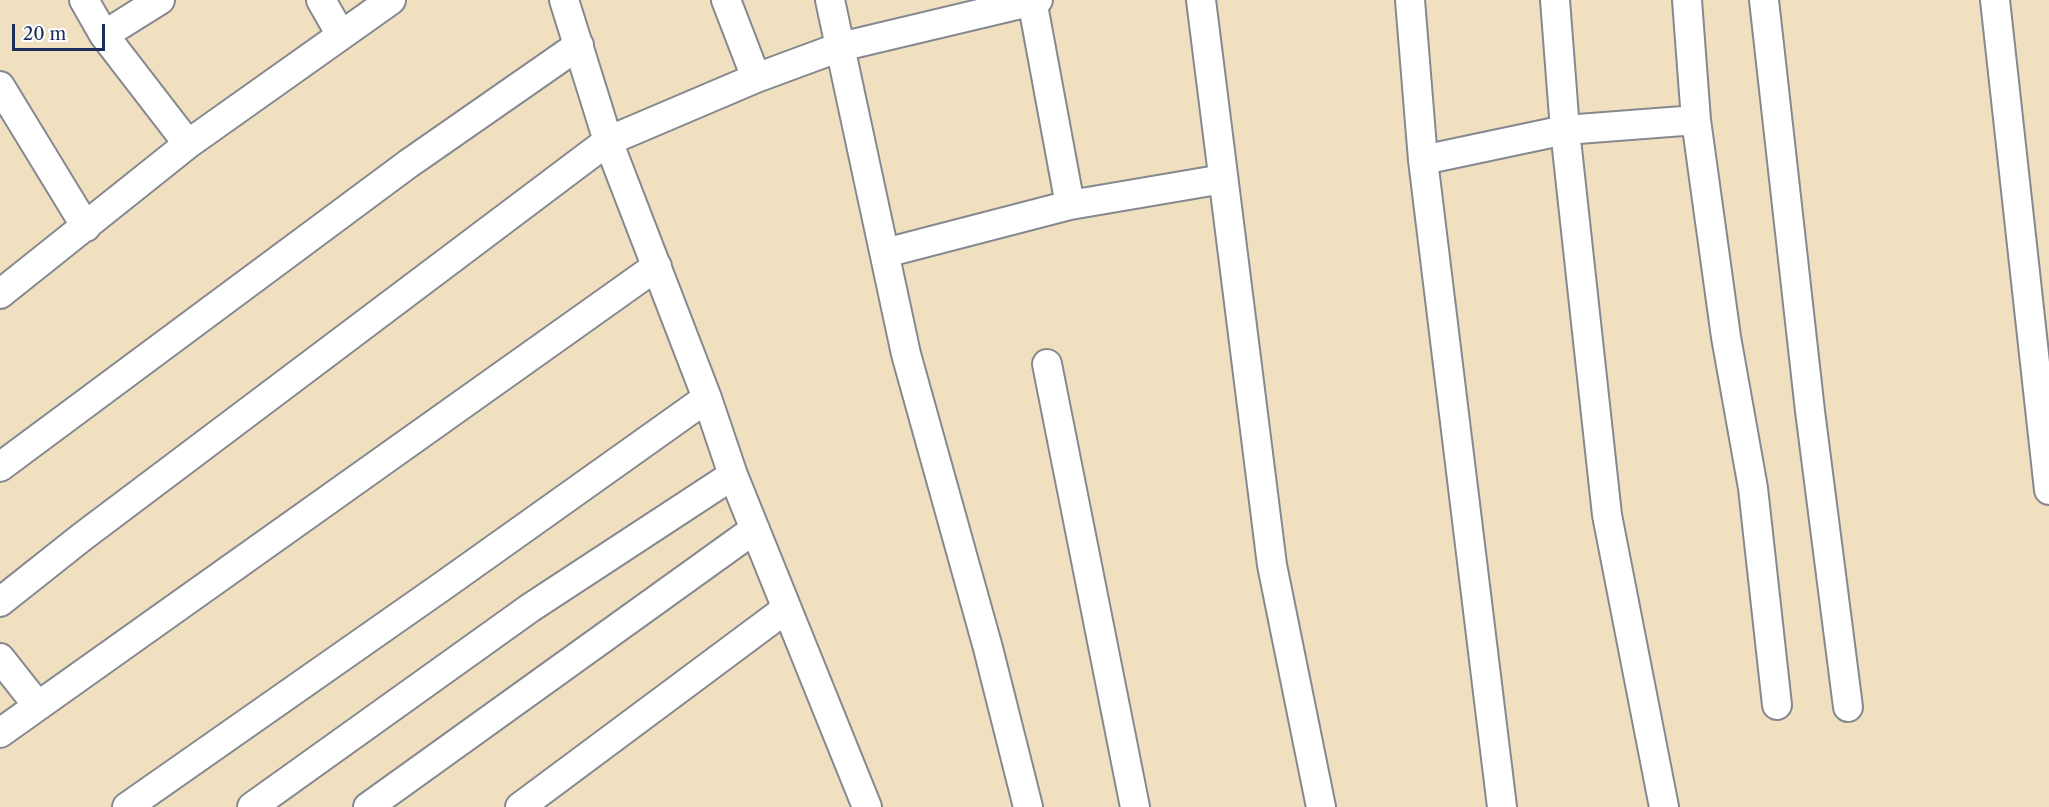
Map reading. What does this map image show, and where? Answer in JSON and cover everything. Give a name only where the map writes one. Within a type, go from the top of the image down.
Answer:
[{"type":"street","points":[[84,0],[104,34],[188,144]]},
{"type":"street","points":[[104,34],[160,0]]},
{"type":"street","points":[[321,0],[341,34]]},
{"type":"street","points":[[0,294],[188,144],[391,0]]},
{"type":"street","points":[[564,0],[608,141],[707,398],[733,475],[867,807]]},
{"type":"street","points":[[726,0],[756,78]]},
{"type":"street","points":[[830,0],[906,354],[985,637],[1028,807]]},
{"type":"street","points":[[0,602],[100,523],[608,141],[756,78],[840,47],[1034,0],[1070,205]]},
{"type":"street","points":[[1201,0],[1272,565],[1321,807]]},
{"type":"street","points":[[1410,0],[1423,160],[1494,805]]},
{"type":"street","points":[[1555,0],[1565,130],[1607,515],[1664,807]]},
{"type":"street","points":[[1687,0],[1696,120],[1726,337],[1753,488],[1777,705]]},
{"type":"street","points":[[1764,0],[1810,411],[1848,707]]},
{"type":"street","points":[[1995,0],[2049,490]]},
{"type":"street","points":[[0,467],[408,164],[579,45]]},
{"type":"street","points":[[0,86],[86,227]]},
{"type":"street","points":[[1423,160],[1565,130],[1696,120]]},
{"type":"street","points":[[885,253],[1070,205],[1223,179]]},
{"type":"street","points":[[0,733],[657,266]]},
{"type":"street","points":[[1047,364],[1135,807]]},
{"type":"street","points":[[127,807],[707,398]]},
{"type":"street","points":[[252,807],[530,608],[733,475]]},
{"type":"street","points":[[368,807],[755,530]]},
{"type":"street","points":[[520,807],[786,609]]},
{"type":"street","points":[[0,658],[38,706]]}]
